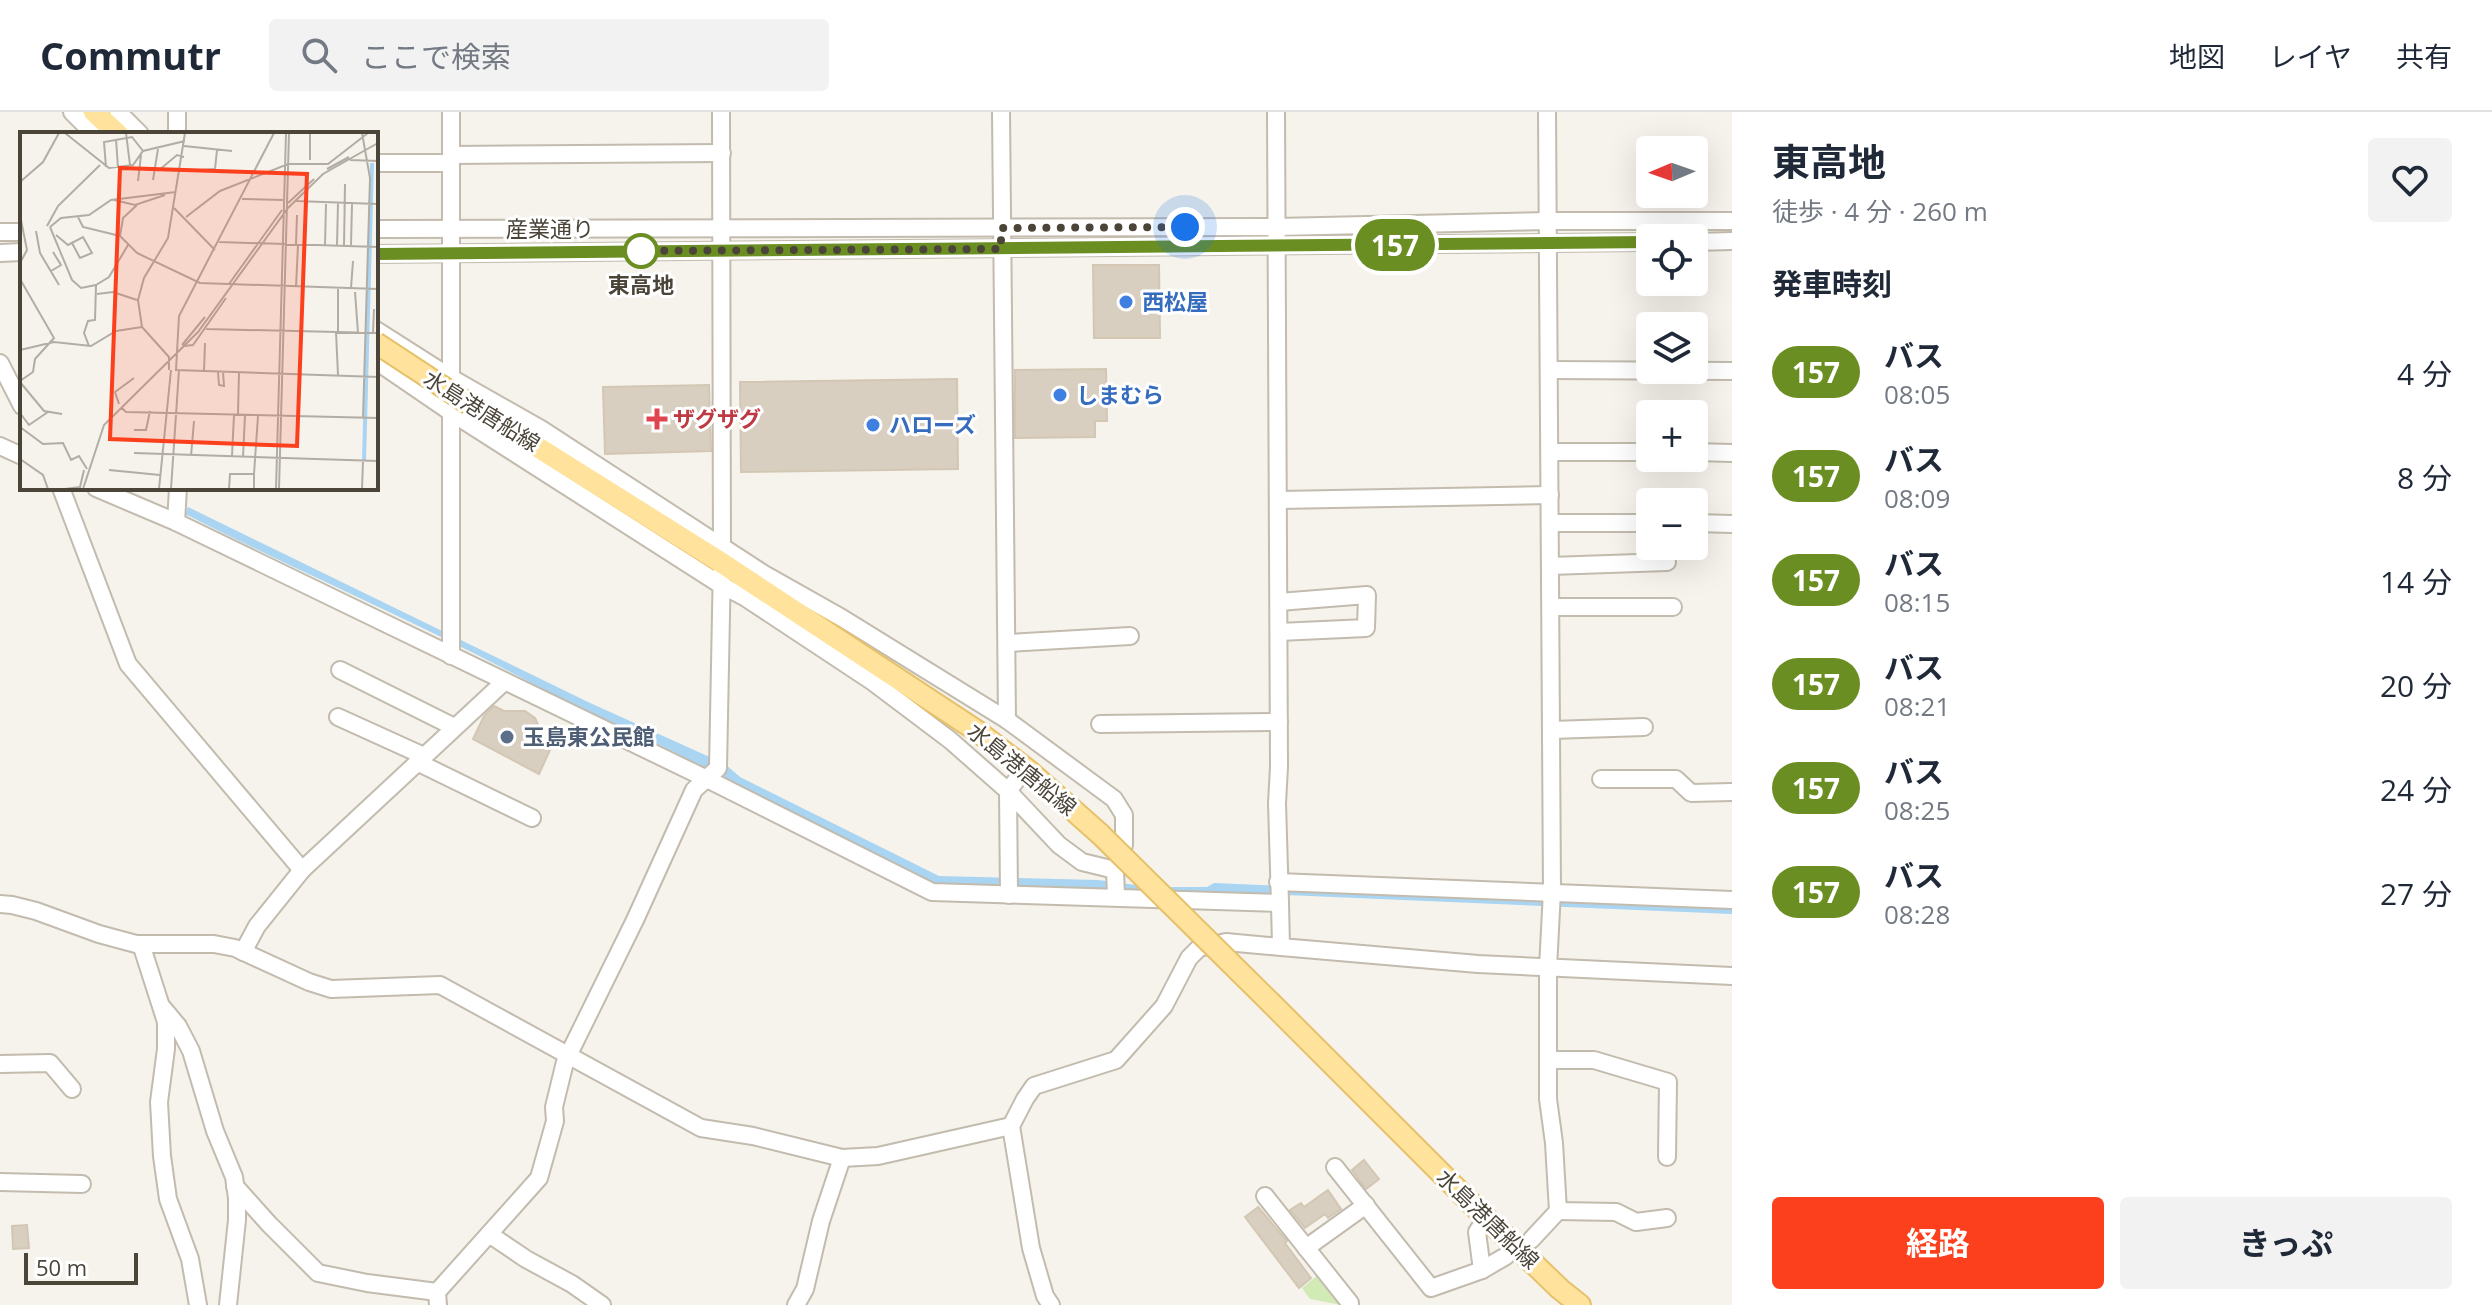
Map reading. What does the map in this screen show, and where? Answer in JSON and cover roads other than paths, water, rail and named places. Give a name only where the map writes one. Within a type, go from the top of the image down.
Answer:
[{"type":"main road","points":[[94,112],[116,132]]},
{"type":"main road","name":"水島港唐船線","points":[[378,345],[460,409],[721,554],[977,731],[1029,771],[1100,834],[1486,1218],[1580,1305]]},
{"type":"street","points":[[72,112],[92,132]]},
{"type":"street","points":[[118,112],[138,132]]},
{"type":"street","points":[[451,112],[453,379],[460,409],[451,656]]},
{"type":"street","points":[[235,1186],[318,1273],[437,1298],[539,1178],[555,1121],[554,1107],[565,1062],[694,790],[718,768],[721,112]]},
{"type":"street","points":[[1001,112],[1007,720]]},
{"type":"street","points":[[1276,112],[1279,500],[1277,803],[1281,947]]},
{"type":"street","points":[[1531,1240],[1558,1211],[1548,1099],[1548,968],[1552,891],[1547,112]]},
{"type":"street","points":[[378,163],[722,153]]},
{"type":"street","name":"産業通り","points":[[378,229],[1276,227],[1548,221],[1732,221]]},
{"type":"street","points":[[1708,242],[1732,241]]},
{"type":"street","name":"産業通り","points":[[378,254],[1636,242]]},
{"type":"street","points":[[0,253],[20,252]]},
{"type":"street","points":[[378,331],[541,429],[721,554],[764,574],[842,618],[1007,720],[1039,752],[1114,799],[1124,815],[1124,845],[1115,870],[1116,896]]},
{"type":"street","points":[[378,362],[460,409],[721,585],[746,598],[873,682],[1013,785],[1059,845],[1082,862],[1115,870]]},
{"type":"street","points":[[0,363],[20,402]]},
{"type":"street","points":[[1549,370],[1732,371]]},
{"type":"street","points":[[0,446],[20,455]]},
{"type":"street","points":[[1550,452],[1636,452]]},
{"type":"street","points":[[1708,452],[1732,453]]},
{"type":"street","points":[[62,490],[128,664],[302,870]]},
{"type":"street","points":[[101,490],[176,522],[707,779],[932,892],[1280,903]]},
{"type":"street","points":[[176,522],[178,490]]},
{"type":"street","points":[[1279,500],[1550,495]]},
{"type":"street","points":[[1550,523],[1636,523]]},
{"type":"street","points":[[1708,523],[1732,524]]},
{"type":"street","points":[[1550,566],[1667,562]]},
{"type":"street","points":[[1279,602],[1367,595],[1366,628],[1279,632]]},
{"type":"street","points":[[1551,607],[1673,607]]},
{"type":"street","points":[[1008,643],[1130,636]]},
{"type":"street","points":[[340,670],[454,727]]},
{"type":"street","points":[[243,952],[257,926],[302,870],[504,682]]},
{"type":"street","points":[[338,717],[532,818]]},
{"type":"street","points":[[1100,724],[1279,722]]},
{"type":"street","points":[[1551,730],[1644,727]]},
{"type":"street","points":[[1601,779],[1676,779],[1691,793],[1732,792]]},
{"type":"street","points":[[1009,895],[1013,785]]},
{"type":"street","points":[[1278,882],[1732,900]]},
{"type":"street","points":[[0,904],[36,911],[99,934],[141,944],[214,944],[243,952],[331,989],[440,985],[701,1128],[753,1136],[842,1158],[878,1156],[1011,1126]]},
{"type":"street","points":[[1051,1305],[1045,1296],[1031,1248],[1011,1126],[1034,1086],[1116,1060],[1164,1006],[1189,958],[1199,948],[1226,942],[1383,958],[1732,976]]},
{"type":"street","points":[[141,944],[166,1022],[159,1102],[168,1199],[190,1259],[198,1305]]},
{"type":"street","points":[[158,1000],[178,1026],[191,1051],[212,1122],[234,1177],[237,1220],[228,1305]]},
{"type":"street","points":[[0,1047],[6,1064],[50,1063],[72,1089]]},
{"type":"street","points":[[1548,1060],[1594,1060],[1668,1082],[1667,1157]]},
{"type":"street","points":[[796,1305],[805,1289],[821,1221],[842,1158]]},
{"type":"street","points":[[1335,1167],[1431,1288],[1482,1270],[1506,1256]]},
{"type":"street","points":[[0,1182],[82,1184]]},
{"type":"street","points":[[1265,1196],[1350,1303]]},
{"type":"street","points":[[1306,1248],[1366,1205]]},
{"type":"street","points":[[1558,1211],[1616,1212],[1636,1222],[1667,1218]]},
{"type":"street","points":[[1482,1270],[1477,1232],[1486,1218]]},
{"type":"street","points":[[489,1234],[602,1305]]},
{"type":"water","points":[[188,507],[588,702],[725,764],[740,777],[939,876],[1098,880],[1172,887],[1207,887],[1214,883],[1732,906],[1732,914],[1272,892],[1268,895],[1015,887],[1002,884],[939,885],[449,641],[185,514]]},
{"type":"place","name":"東高地","points":[[641,251]]},
{"type":"place","name":"西松屋","points":[[1126,302]]},
{"type":"place","name":"しまむら","points":[[1060,395]]},
{"type":"place","name":"ザグザグ","points":[[657,419]]},
{"type":"place","name":"ハローズ","points":[[873,425]]},
{"type":"place","name":"玉島東公民館","points":[[507,737]]}]
